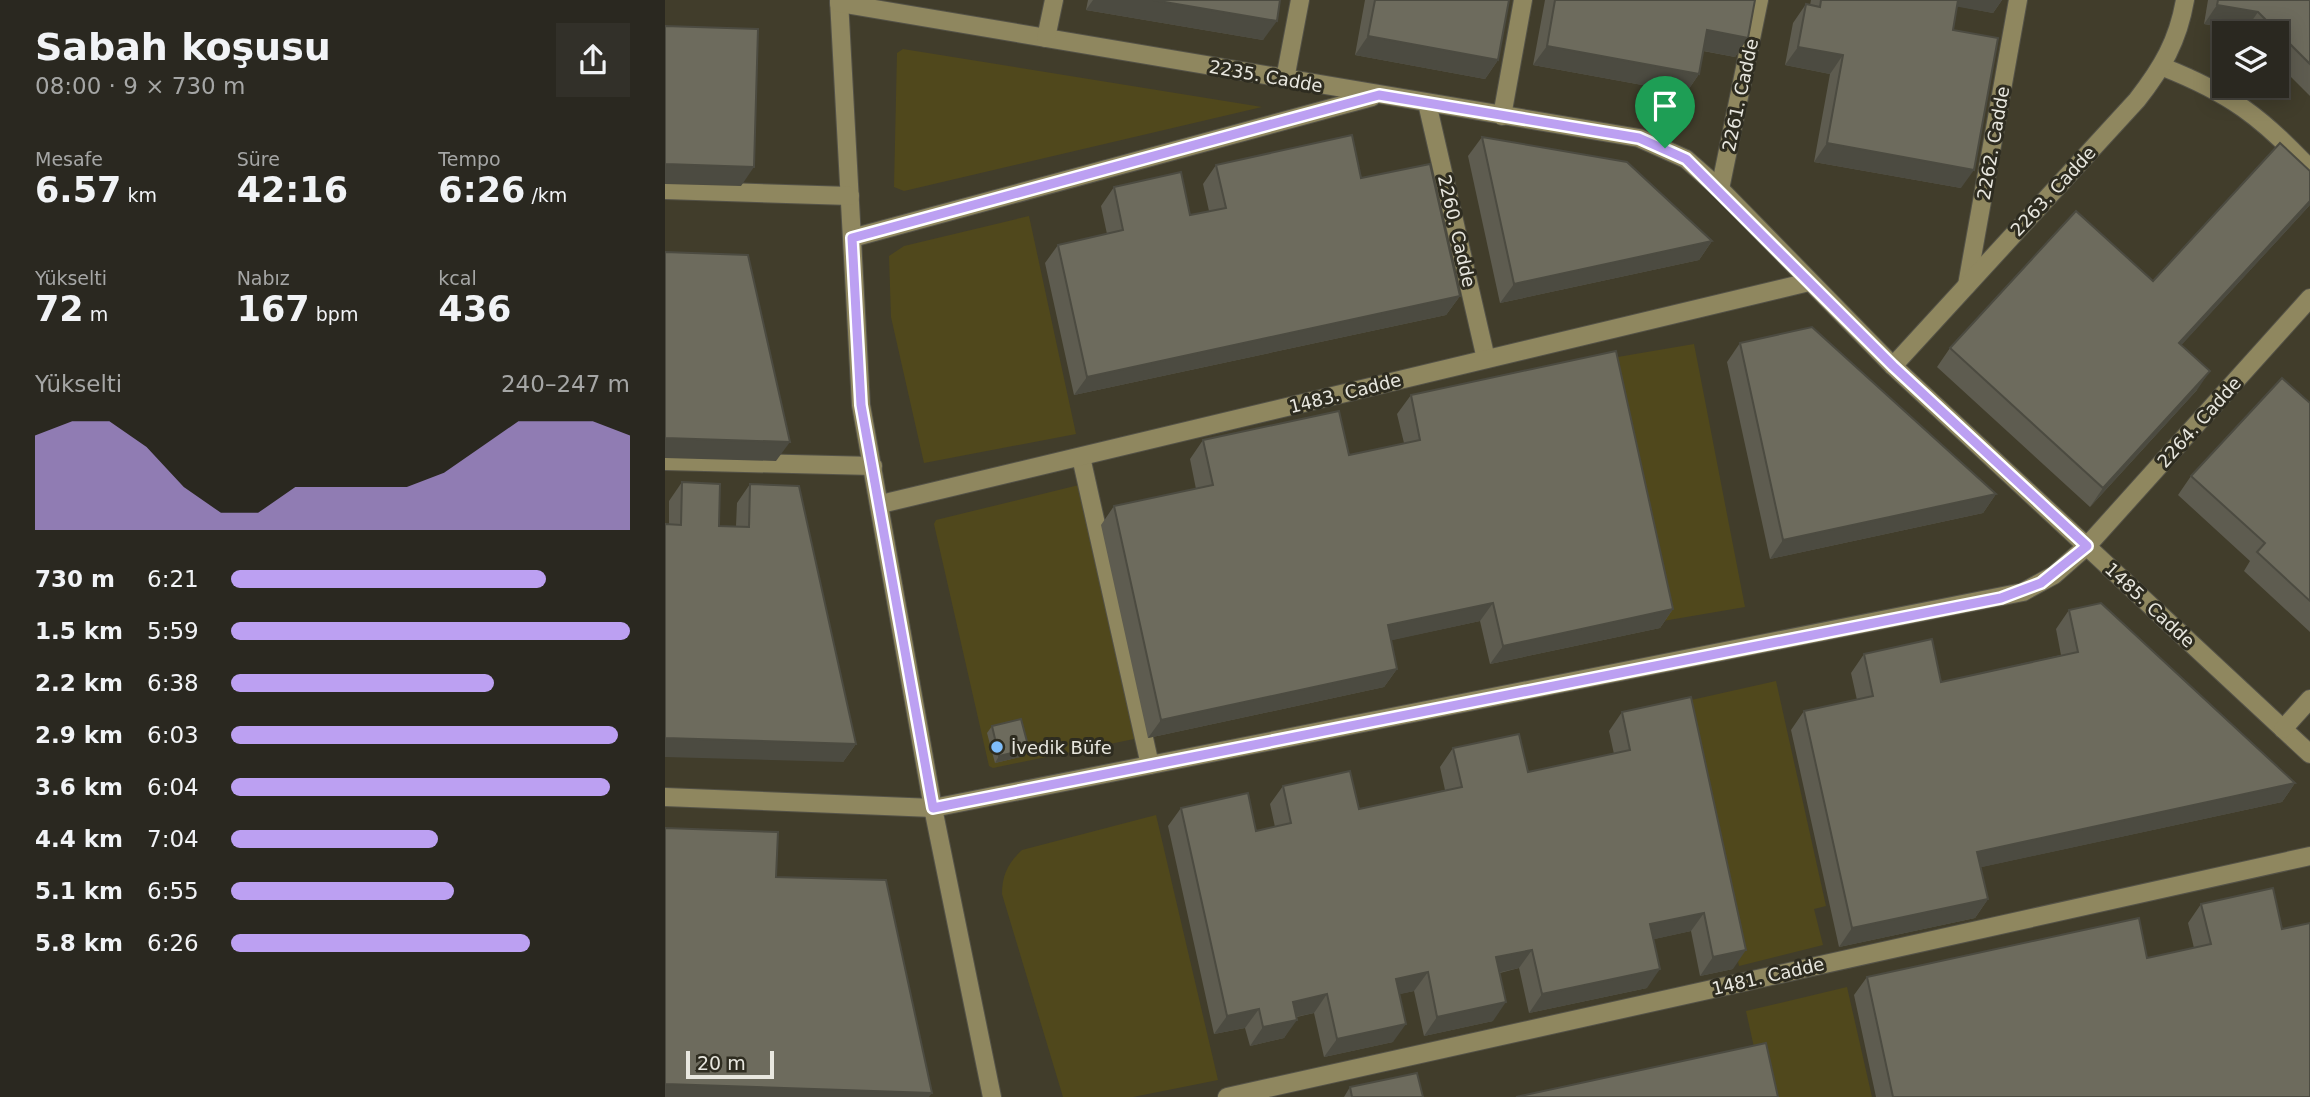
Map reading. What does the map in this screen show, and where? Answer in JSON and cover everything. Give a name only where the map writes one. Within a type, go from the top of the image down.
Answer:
[{"type":"street","points":[[1046,38],[1054,0]]},
{"type":"street","points":[[1285,79],[1300,0]]},
{"type":"street","points":[[1503,116],[1523,0]]},
{"type":"street","name":"2261. Cadde","points":[[1720,189],[1759,0]]},
{"type":"street","name":"2262. Cadde","points":[[1967,285],[2018,0]]},
{"type":"street","name":"2263. Cadde","points":[[1893,366],[2137,100],[2163,67],[2175,43],[2185,0]]},
{"type":"street","points":[[839,1],[861,405],[881,504],[933,808],[992,1097]]},
{"type":"street","name":"2235. Cadde","points":[[839,1],[1639,138],[1686,159],[1720,189]]},
{"type":"street","points":[[2163,67],[2206,84],[2238,102],[2285,142],[2310,169]]},
{"type":"street","points":[[852,238],[1379,95]]},
{"type":"street","name":"2260. Cadde","points":[[1427,103],[1486,359]]},
{"type":"street","name":"1485. Cadde","points":[[1720,189],[1893,366],[2310,754]]},
{"type":"street","points":[[665,190],[850,196]]},
{"type":"street","name":"1483. Cadde","points":[[881,504],[1809,282]]},
{"type":"street","name":"2264. Cadde","points":[[665,797],[933,808],[2001,598],[2041,583],[2087,546],[2310,299]]},
{"type":"street","points":[[1081,457],[1150,765]]},
{"type":"street","points":[[665,461],[873,467]]},
{"type":"street","points":[[2283,729],[2310,699]]},
{"type":"street","name":"1481. Cadde","points":[[1227,1097],[2310,856]]},
{"type":"shaded area","points":[[665,0],[2310,0],[2310,1097],[665,1097]]},
{"type":"shaded area","points":[[903,49],[1262,107],[904,191],[894,187],[897,53]]},
{"type":"shaded area","points":[[1029,216],[1076,434],[924,463],[891,317],[889,256],[904,246]]},
{"type":"shaded area","points":[[1694,344],[1745,607],[1663,621],[1606,359]]},
{"type":"shaded area","points":[[1083,484],[1139,738],[993,768],[989,766],[934,524],[936,520]]},
{"type":"shaded area","points":[[1776,681],[1826,906],[1814,909],[1823,945],[1739,966],[1678,703]]},
{"type":"shaded area","points":[[1156,815],[1218,1080],[1133,1097],[1063,1097],[1002,894],[1003,881],[1013,860],[1022,850]]},
{"type":"shaded area","points":[[1847,987],[1872,1097],[1765,1097],[1746,1011]]},
{"type":"building","points":[[1153,0],[1280,0],[1277,21]]},
{"type":"building","points":[[1375,0],[1509,0],[1498,60],[1368,36]]},
{"type":"building","points":[[1555,0],[1755,0],[1748,38],[1707,30],[1699,74],[1547,46]]},
{"type":"building","points":[[1821,0],[1958,0],[1953,30],[1998,38],[1974,170],[1827,143],[1843,55],[1798,47],[1806,4],[1820,7]]},
{"type":"building","points":[[2218,0],[2310,0],[2310,64],[2289,43],[2289,21],[2267,21],[2258,12],[2217,5]]},
{"type":"building","points":[[665,26],[758,29],[754,167],[665,164]]},
{"type":"building","points":[[1352,135],[1361,178],[1430,164],[1460,296],[1087,377],[1058,245],[1123,230],[1114,187],[1181,172],[1190,215],[1226,208],[1216,165]]},
{"type":"building","points":[[1482,137],[1627,162],[1712,241],[1514,284]]},
{"type":"building","points":[[2280,143],[2310,171],[2310,201],[2179,343],[2210,371],[2103,488],[1950,348],[2076,211],[2153,281]]},
{"type":"building","points":[[665,252],[748,255],[790,442],[665,438]]},
{"type":"building","points":[[1812,327],[1996,494],[1783,540],[1740,343]]},
{"type":"building","points":[[1616,351],[1673,609],[1503,646],[1493,603],[1388,625],[1397,669],[1161,720],[1114,506],[1213,485],[1203,440],[1339,411],[1349,455],[1420,440],[1411,395]]},
{"type":"building","points":[[2282,378],[2310,403],[2310,601],[2257,552],[2265,543],[2191,476]]},
{"type":"building","points":[[682,482],[720,484],[719,526],[749,527],[750,484],[799,486],[856,744],[665,738],[665,524],[681,525]]},
{"type":"building","points":[[2101,603],[2295,783],[1977,852],[1988,899],[1852,928],[1804,711],[1873,696],[1864,654],[1932,639],[1941,682],[2078,652],[2069,610]]},
{"type":"building","points":[[1691,697],[1746,950],[1713,957],[1704,913],[1650,924],[1660,969],[1542,994],[1532,950],[1496,957],[1506,1002],[1437,1017],[1428,972],[1396,979],[1406,1024],[1337,1039],[1327,994],[1293,1002],[1297,1020],[1263,1027],[1259,1009],[1227,1016],[1181,808],[1248,793],[1256,831],[1291,823],[1283,786],[1350,771],[1359,809],[1462,787],[1453,748],[1519,734],[1528,772],[1630,750],[1622,712]]},
{"type":"building","points":[[1021,719],[1029,749],[999,756],[992,726]]},
{"type":"building","points":[[665,828],[778,832],[776,877],[886,880],[932,1093],[665,1084]]},
{"type":"building","points":[[2273,888],[2282,929],[2310,923],[2310,1097],[1893,1097],[1867,977],[2139,918],[2147,958],[2211,944],[2201,904]]},
{"type":"building","points":[[1766,1043],[1778,1097],[1516,1097]]},
{"type":"building","points":[[1417,1073],[1423,1097],[1352,1097],[1350,1087]]},
{"type":"place","name":"İvedik Büfe","points":[[997,747]]},
{"type":"route","points":[[1379,95],[1639,138],[1665,148],[1686,159],[1720,189],[1893,366],[2087,546],[2041,583],[2023,592],[2001,598],[933,808],[881,504],[861,405],[852,238],[1379,95]]}]
